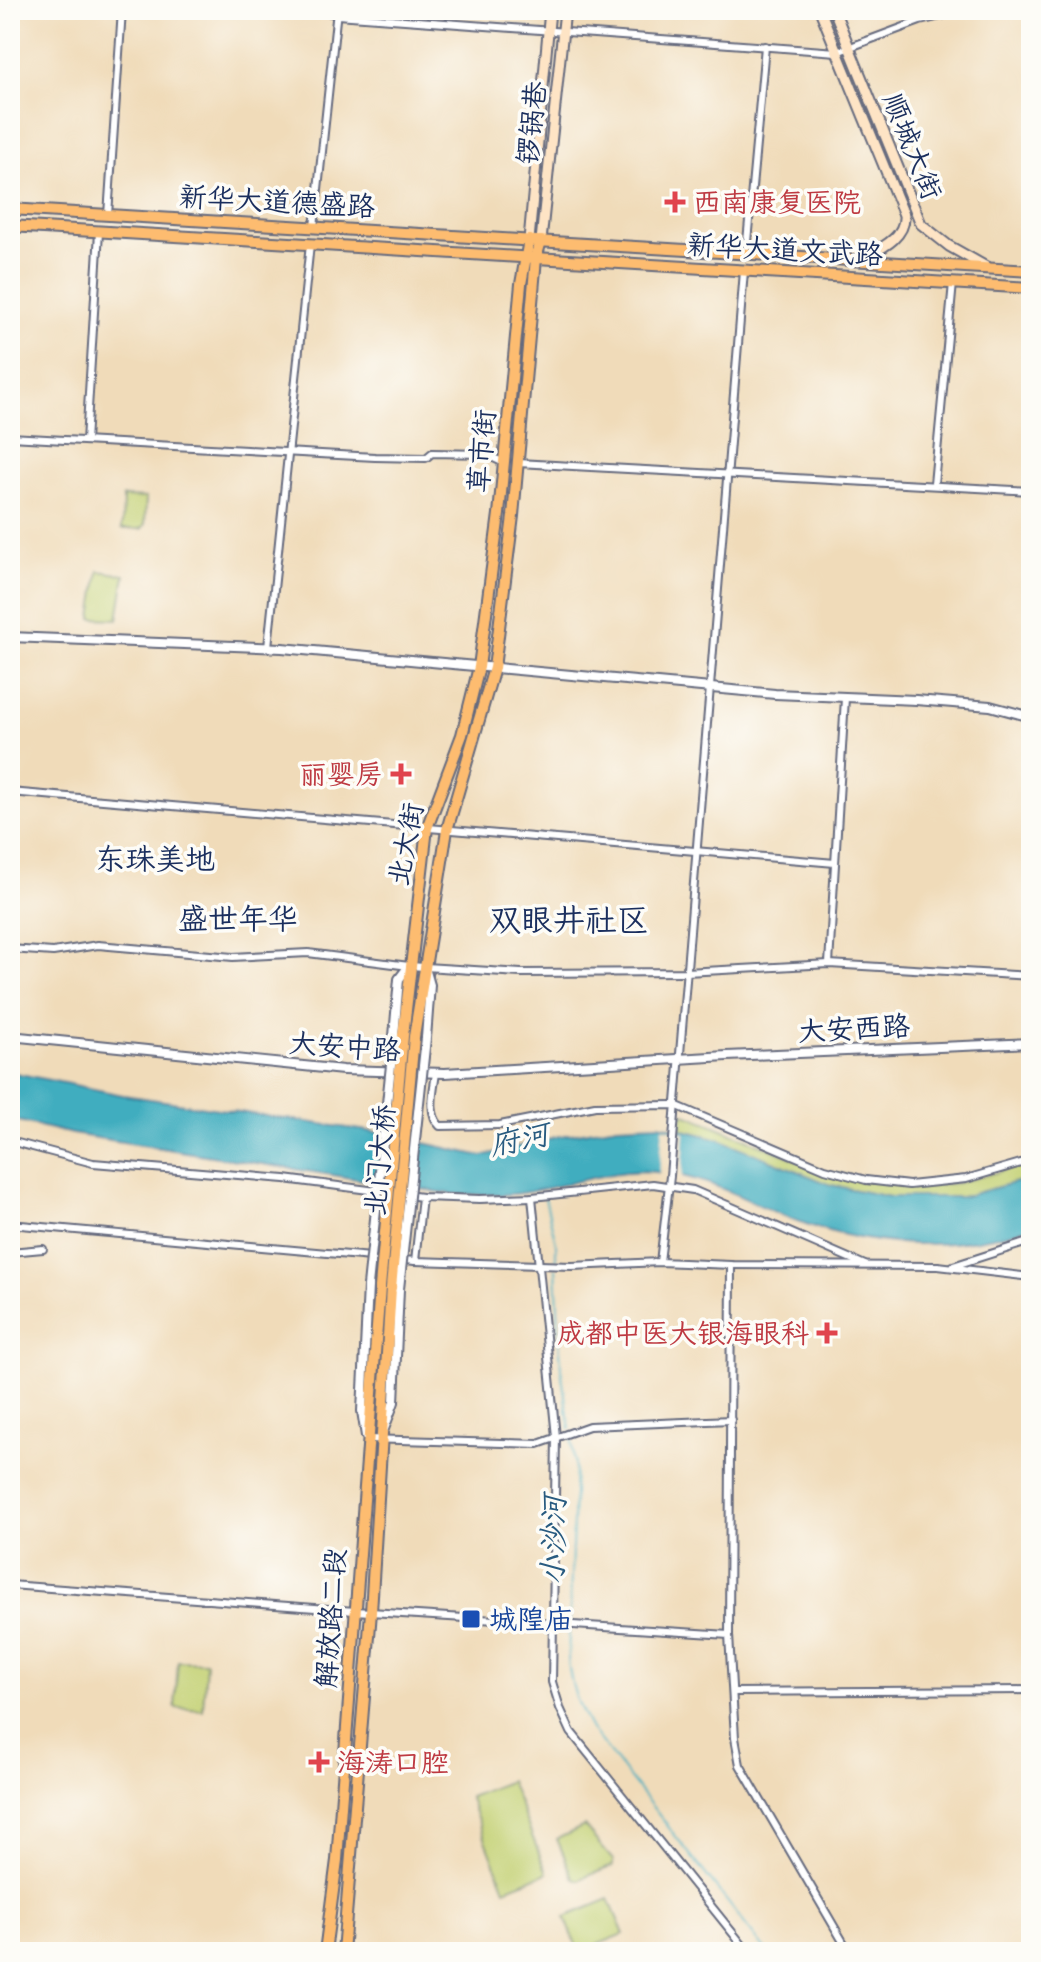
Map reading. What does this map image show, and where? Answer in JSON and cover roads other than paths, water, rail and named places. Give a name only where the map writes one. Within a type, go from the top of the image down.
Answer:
[{"type":"main road","name":"锣锅巷","points":[[535,240],[550,10]]},
{"type":"main road","name":"锣锅巷","points":[[535,240],[565,10]]},
{"type":"main road","name":"顺城大街","points":[[820,10],[905,221],[895,238],[860,260]]},
{"type":"main road","name":"顺城大街","points":[[834,10],[921,224],[949,246],[988,268]]},
{"type":"main road","name":"新华大道德盛路","points":[[10,209],[535,240]]},
{"type":"main road","name":"新华大道德盛路","points":[[10,226],[530,258]]},
{"type":"main road","name":"新华大道文武路","points":[[535,240],[1031,271]]},
{"type":"main road","name":"草市街","points":[[479,667],[499,514],[502,462],[535,240]]},
{"type":"main road","name":"新华大道文武路","points":[[530,258],[1031,288]]},
{"type":"main road","name":"草市街","points":[[494,668],[518,463],[530,258]]},
{"type":"main road","name":"北大街","points":[[404,1036],[409,966],[427,828],[462,735],[479,667]]},
{"type":"main road","name":"北大街","points":[[404,1036],[425,968],[447,830],[494,668]]},
{"type":"main road","name":"北门大桥","points":[[384,1287],[404,1036]]},
{"type":"main road","name":"解放路二段","points":[[325,1952],[337,1860],[367,1439],[384,1287]]},
{"type":"main road","name":"解放路二段","points":[[343,1952],[371,1612],[384,1287]]},
{"type":"street","points":[[108,215],[122,10]]},
{"type":"street","points":[[322,10],[837,52],[920,21],[966,10]]},
{"type":"street","points":[[314,227],[337,13]]},
{"type":"street","points":[[746,253],[765,46]]},
{"type":"street","points":[[86,441],[99,232]]},
{"type":"street","points":[[268,647],[310,244]]},
{"type":"street","points":[[660,1262],[670,1180],[744,271]]},
{"type":"street","points":[[934,484],[953,283]]},
{"type":"street","points":[[10,437],[426,458],[432,453],[485,454],[502,462]]},
{"type":"street","points":[[518,463],[1031,491]]},
{"type":"street","points":[[10,637],[268,647],[709,688],[990,706],[1031,717]]},
{"type":"street","points":[[829,964],[845,698]]},
{"type":"street","points":[[10,792],[835,863]]},
{"type":"street","points":[[10,949],[53,952],[98,945],[233,957],[308,953],[425,968],[521,973],[686,972],[829,964],[1031,976]]},
{"type":"street","points":[[384,1287],[426,1038],[430,985],[425,968]]},
{"type":"street","name":"大安中路","points":[[10,1036],[343,1070],[436,1073],[679,1059]]},
{"type":"street","points":[[384,1287],[404,1036]]},
{"type":"street","name":"大安西路","points":[[679,1059],[1031,1043]]},
{"type":"street","points":[[436,1073],[433,1113],[434,1121],[440,1126],[500,1125],[595,1106],[675,1105],[825,1169],[866,1180],[909,1185],[966,1179],[1031,1160]]},
{"type":"street","points":[[10,1141],[93,1163],[285,1179],[422,1197],[480,1199],[535,1196],[670,1180],[867,1266]]},
{"type":"street","points":[[535,1196],[559,1436],[557,1625],[552,1682],[571,1732],[748,1952]]},
{"type":"street","points":[[415,1261],[422,1197]]},
{"type":"street","points":[[10,1224],[415,1261],[572,1266],[660,1262],[949,1267],[1031,1277]]},
{"type":"street","points":[[949,1267],[1031,1241]]},
{"type":"street","points":[[10,1252],[43,1249]]},
{"type":"street","points":[[731,1265],[729,1635],[735,1738],[740,1765],[849,1952]]},
{"type":"street","points":[[367,1439],[538,1444],[589,1426],[731,1420]]},
{"type":"street","points":[[10,1585],[729,1635]]},
{"type":"street","points":[[733,1692],[1031,1690]]},
{"type":"water","points":[[10,1072],[123,1095],[375,1132],[482,1156],[560,1136],[617,1126],[659,1124],[719,1139],[831,1185],[890,1197],[962,1197],[1031,1178],[1031,1227],[1000,1236],[937,1244],[874,1240],[812,1226],[690,1178],[639,1171],[530,1192],[452,1194],[72,1134],[10,1119]]},
{"type":"waterway","name":"小沙河","points":[[545,1198],[556,1243],[556,1262]]},
{"type":"waterway","name":"小沙河","points":[[556,1268],[561,1369],[570,1429]]},
{"type":"waterway","name":"小沙河","points":[[571,1435],[575,1465],[568,1661],[579,1704],[591,1729],[767,1952]]},
{"type":"place","name":"西南康复医院","points":[[675,202]]},
{"type":"place","name":"丽婴房","points":[[401,774]]},
{"type":"place","name":"成都中医大银海眼科","points":[[827,1333]]},
{"type":"place","name":"城隍庙","points":[[471,1619]]},
{"type":"place","name":"海涛口腔","points":[[319,1762]]},
{"type":"district","name":"东珠美地","points":[[155,858]]},
{"type":"district","name":"盛世年华","points":[[238,918]]},
{"type":"district","name":"双眼井社区","points":[[569,919]]},
{"type":"water label","name":"府河","points":[[519,1139]]}]
